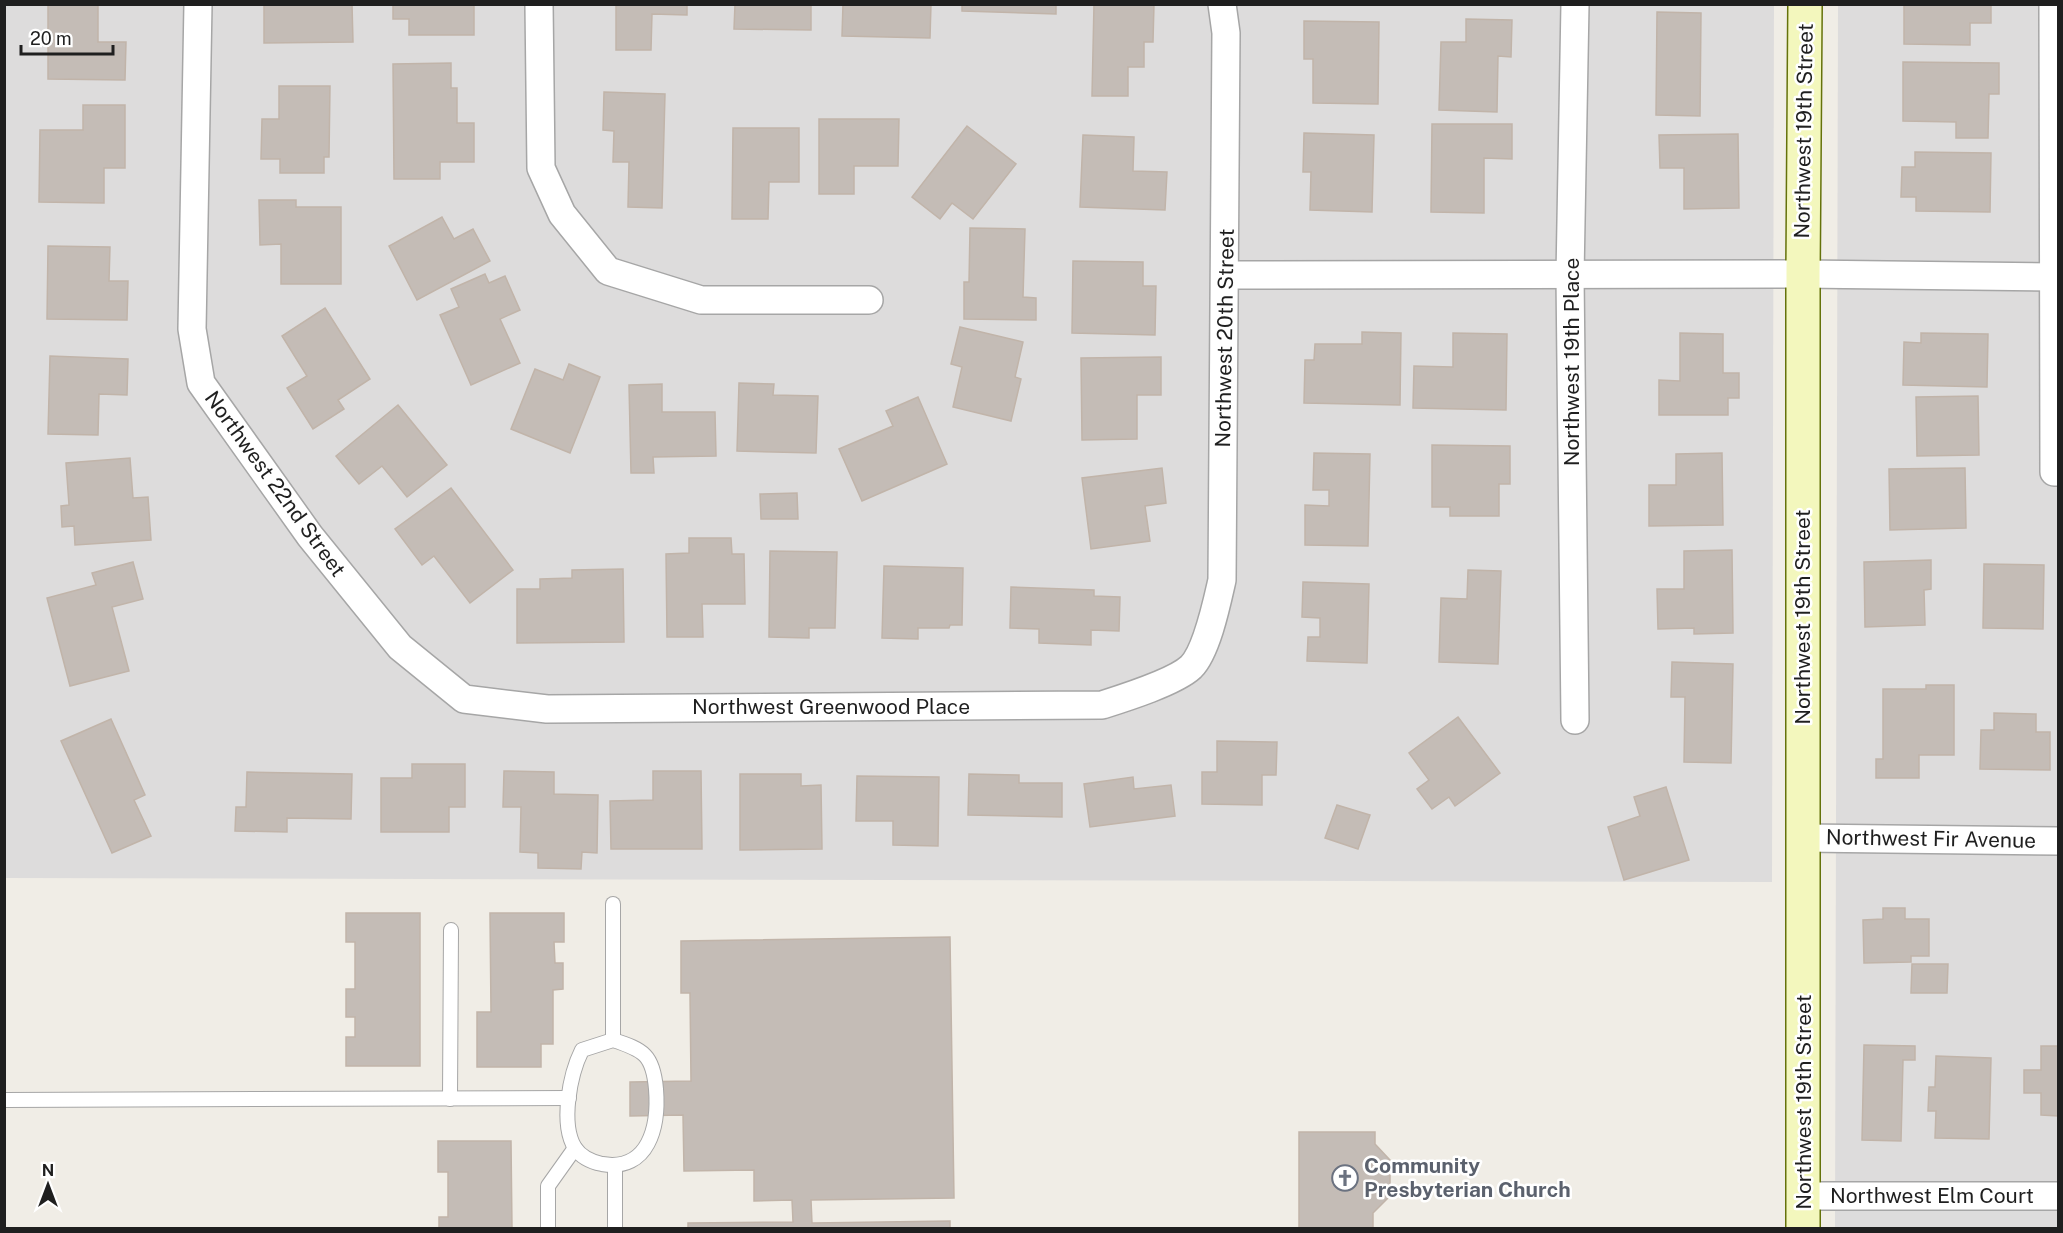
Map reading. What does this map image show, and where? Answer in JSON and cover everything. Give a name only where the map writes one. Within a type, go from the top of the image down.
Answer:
[{"type":"main road","name":"Northwest 19th Street","points":[[1803,1228],[1805,1196],[1803,274],[1806,4]]},
{"type":"street","name":"Northwest 22nd Street","points":[[198,4],[192,329],[201,383],[310,536],[400,647],[464,699]]},
{"type":"street","points":[[539,4],[540,168],[562,214],[608,271],[701,300],[869,300]]},
{"type":"street","name":"Northwest 20th Street","points":[[1191,666],[1211,626],[1222,580],[1226,33],[1222,4]]},
{"type":"street","name":"Northwest 19th Place","points":[[1575,4],[1570,276],[1575,720]]},
{"type":"street","points":[[2053,4],[2054,472],[2058,472]]},
{"type":"street","points":[[1226,275],[1803,274],[2052,277]]},
{"type":"street","name":"Northwest Greenwood Place","points":[[464,699],[547,708],[1102,705],[1149,690],[1191,666]]},
{"type":"street","name":"Northwest Fir Avenue","points":[[1804,838],[2058,841]]},
{"type":"street","name":"Northwest Elm Court","points":[[1805,1196],[2058,1196]]},
{"type":"lane","points":[[613,904],[613,1040]]},
{"type":"lane","points":[[450,1099],[451,930]]},
{"type":"lane","points":[[613,1040],[641,1049],[654,1068],[657,1100],[657,1123],[649,1142],[634,1159],[615,1166],[590,1162],[575,1148],[569,1126],[568,1098],[572,1070],[582,1050],[613,1040]]},
{"type":"lane","points":[[4,1100],[568,1098]]},
{"type":"lane","points":[[548,1228],[548,1186],[575,1148]]},
{"type":"lane","points":[[615,1166],[615,1228]]},
{"type":"shaded area","points":[[5,5],[1774,5],[1772,882],[5,878]]},
{"type":"shaded area","points":[[1838,5],[2058,5],[2058,1228],[1835,1228]]},
{"type":"building","points":[[48,4],[98,4],[98,42],[126,42],[125,80],[48,79]]},
{"type":"building","points":[[264,4],[352,4],[353,42],[264,43]]},
{"type":"building","points":[[393,4],[474,4],[474,35],[409,35],[409,19],[393,19]]},
{"type":"building","points":[[616,4],[687,4],[687,15],[652,14],[651,50],[616,50]]},
{"type":"building","points":[[735,4],[811,4],[811,30],[734,29]]},
{"type":"building","points":[[843,4],[931,4],[930,38],[842,36]]},
{"type":"building","points":[[962,4],[1056,4],[1056,14],[962,11]]},
{"type":"building","points":[[1094,4],[1154,4],[1153,42],[1144,42],[1144,67],[1128,67],[1128,96],[1092,96]]},
{"type":"building","points":[[1904,4],[1991,4],[1991,23],[1970,23],[1970,45],[1904,44]]},
{"type":"building","points":[[1657,12],[1701,13],[1700,116],[1656,115]]},
{"type":"building","points":[[1466,19],[1512,20],[1511,57],[1498,56],[1497,112],[1439,110],[1441,42],[1466,42]]},
{"type":"building","points":[[1304,21],[1379,22],[1378,104],[1313,103],[1313,59],[1304,59]]},
{"type":"building","points":[[1903,62],[1999,63],[1999,94],[1989,94],[1988,138],[1956,138],[1956,122],[1903,121]]},
{"type":"building","points":[[451,63],[451,88],[457,88],[457,123],[474,123],[474,162],[440,162],[440,179],[394,179],[393,64]]},
{"type":"building","points":[[279,86],[330,86],[329,157],[324,157],[324,173],[280,173],[280,159],[261,159],[262,119],[279,119]]},
{"type":"building","points":[[604,92],[665,94],[662,208],[628,207],[629,162],[613,162],[614,131],[603,130]]},
{"type":"building","points":[[83,105],[125,105],[125,168],[104,168],[104,203],[39,202],[40,130],[83,130]]},
{"type":"building","points":[[819,119],[899,119],[898,166],[854,166],[854,194],[819,194]]},
{"type":"building","points":[[1432,124],[1512,124],[1512,159],[1484,158],[1484,213],[1431,212]]},
{"type":"building","points":[[967,126],[1016,164],[973,219],[952,203],[940,219],[912,197]]},
{"type":"building","points":[[733,128],[799,128],[799,182],[769,182],[768,219],[732,219]]},
{"type":"building","points":[[1304,133],[1374,135],[1372,212],[1310,210],[1311,172],[1303,172]]},
{"type":"building","points":[[1738,134],[1739,208],[1684,209],[1684,168],[1660,168],[1659,135]]},
{"type":"building","points":[[1083,135],[1134,137],[1133,171],[1167,172],[1165,210],[1080,207]]},
{"type":"building","points":[[1915,152],[1991,153],[1990,212],[1916,211],[1916,197],[1901,197],[1902,167],[1915,167]]},
{"type":"building","points":[[259,200],[296,200],[296,207],[341,207],[341,284],[281,284],[281,244],[260,245]]},
{"type":"building","points":[[442,217],[454,239],[473,229],[490,261],[417,300],[389,246]]},
{"type":"building","points":[[970,228],[1025,229],[1023,297],[1036,298],[1036,320],[964,319],[964,282],[969,282]]},
{"type":"building","points":[[48,246],[110,247],[109,281],[128,281],[127,320],[47,319]]},
{"type":"building","points":[[1073,261],[1143,262],[1143,286],[1156,286],[1155,335],[1072,333]]},
{"type":"building","points":[[485,274],[489,283],[505,276],[520,310],[500,319],[520,363],[471,385],[440,315],[459,307],[451,289]]},
{"type":"building","points":[[325,308],[370,379],[338,400],[344,409],[313,429],[287,388],[307,376],[282,336]]},
{"type":"building","points":[[960,327],[1023,342],[1015,377],[1021,379],[1011,421],[953,407],[962,367],[951,364]]},
{"type":"building","points":[[1362,332],[1401,333],[1400,405],[1304,403],[1305,360],[1314,360],[1315,344],[1362,344]]},
{"type":"building","points":[[1453,333],[1507,334],[1506,410],[1413,408],[1414,366],[1453,367]]},
{"type":"building","points":[[1680,333],[1723,334],[1723,373],[1739,373],[1739,398],[1728,398],[1728,415],[1659,415],[1659,380],[1680,381]]},
{"type":"building","points":[[1921,333],[1988,334],[1987,387],[1903,385],[1904,342],[1921,343]]},
{"type":"building","points":[[50,356],[128,359],[127,395],[99,394],[98,435],[48,434]]},
{"type":"building","points":[[1161,357],[1161,395],[1137,395],[1137,439],[1082,440],[1081,358]]},
{"type":"building","points":[[569,364],[600,377],[570,453],[511,429],[535,369],[563,380]]},
{"type":"building","points":[[739,383],[774,384],[773,395],[818,396],[816,453],[737,451]]},
{"type":"building","points":[[662,384],[662,412],[715,412],[716,456],[653,457],[654,473],[631,473],[629,385]]},
{"type":"building","points":[[1978,396],[1979,455],[1917,456],[1916,397]]},
{"type":"building","points":[[918,397],[947,464],[862,501],[839,449],[893,426],[886,411]]},
{"type":"building","points":[[398,405],[447,465],[407,497],[382,466],[359,484],[336,456]]},
{"type":"building","points":[[1432,445],[1510,446],[1510,484],[1499,484],[1499,516],[1450,516],[1450,507],[1432,507]]},
{"type":"building","points":[[1314,453],[1370,454],[1368,546],[1305,545],[1305,505],[1329,506],[1329,490],[1313,490]]},
{"type":"building","points":[[1722,453],[1723,525],[1649,526],[1649,485],[1676,485],[1676,454]]},
{"type":"building","points":[[130,458],[133,498],[148,497],[151,540],[75,545],[74,526],[62,527],[61,506],[69,505],[66,463]]},
{"type":"building","points":[[1162,468],[1166,503],[1145,506],[1150,541],[1091,549],[1082,478]]},
{"type":"building","points":[[1965,468],[1966,528],[1890,530],[1889,469]]},
{"type":"building","points":[[451,488],[513,570],[470,603],[434,556],[422,565],[395,529]]},
{"type":"building","points":[[797,493],[798,519],[761,519],[760,494]]},
{"type":"building","points":[[689,538],[731,538],[732,554],[744,554],[745,604],[702,604],[703,637],[667,637],[666,554],[689,553]]},
{"type":"building","points":[[1732,550],[1733,633],[1694,634],[1694,628],[1658,629],[1657,589],[1684,589],[1684,551]]},
{"type":"building","points":[[770,551],[837,552],[835,628],[809,628],[809,638],[769,637]]},
{"type":"building","points":[[1931,560],[1931,589],[1924,590],[1925,625],[1865,627],[1864,562]]},
{"type":"building","points":[[133,562],[143,599],[112,607],[129,671],[70,686],[47,598],[96,585],[92,573]]},
{"type":"building","points":[[1984,564],[2044,565],[2043,629],[1983,628]]},
{"type":"building","points":[[884,566],[963,568],[962,625],[950,625],[949,628],[918,628],[918,639],[882,638]]},
{"type":"building","points":[[623,569],[624,642],[517,643],[517,589],[540,589],[540,579],[572,578],[572,570]]},
{"type":"building","points":[[1468,570],[1501,571],[1498,664],[1439,662],[1441,598],[1467,599]]},
{"type":"building","points":[[1303,582],[1369,584],[1367,663],[1307,661],[1308,637],[1320,637],[1320,618],[1302,617]]},
{"type":"building","points":[[1011,587],[1094,590],[1094,596],[1120,597],[1119,631],[1091,630],[1091,645],[1039,643],[1039,629],[1010,628]]},
{"type":"building","points":[[1672,662],[1733,664],[1731,763],[1684,762],[1685,697],[1671,697]]},
{"type":"building","points":[[1926,685],[1954,685],[1954,755],[1919,755],[1919,778],[1876,778],[1876,759],[1883,759],[1883,689],[1926,689]]},
{"type":"building","points":[[1994,713],[2036,714],[2036,732],[2050,732],[2050,770],[1980,769],[1981,730],[1994,730]]},
{"type":"building","points":[[1458,717],[1500,773],[1455,806],[1449,797],[1432,809],[1417,789],[1429,780],[1409,753]]},
{"type":"building","points":[[111,719],[145,795],[134,800],[151,836],[112,853],[61,741]]},
{"type":"building","points":[[1217,741],[1277,742],[1276,775],[1262,775],[1262,805],[1202,804],[1202,772],[1217,772]]},
{"type":"building","points":[[412,764],[465,764],[465,807],[449,807],[449,832],[381,832],[381,778],[412,778]]},
{"type":"building","points":[[504,771],[554,772],[554,794],[598,795],[597,853],[582,852],[581,869],[538,868],[538,853],[520,852],[521,807],[503,807]]},
{"type":"building","points":[[653,771],[701,771],[702,849],[611,849],[610,801],[653,800]]},
{"type":"building","points":[[247,772],[352,774],[351,819],[287,818],[287,832],[235,831],[236,807],[246,807]]},
{"type":"building","points":[[740,774],[801,774],[801,786],[821,785],[822,849],[740,850]]},
{"type":"building","points":[[969,774],[1019,775],[1019,783],[1062,783],[1062,817],[968,815]]},
{"type":"building","points":[[857,776],[939,777],[938,846],[893,845],[893,821],[856,821]]},
{"type":"building","points":[[1133,777],[1134,789],[1171,785],[1175,816],[1090,827],[1084,784]]},
{"type":"building","points":[[1666,787],[1689,860],[1624,880],[1608,827],[1640,816],[1634,797]]},
{"type":"building","points":[[1337,805],[1370,815],[1358,849],[1325,838]]},
{"type":"building","points":[[1883,908],[1905,908],[1905,919],[1929,919],[1929,956],[1911,956],[1911,962],[1864,963],[1863,920],[1883,919]]},
{"type":"building","points":[[346,913],[420,913],[420,1066],[346,1066],[346,1037],[355,1037],[355,1017],[346,1017],[346,989],[355,989],[355,942],[346,942]]},
{"type":"building","points":[[490,913],[564,913],[564,942],[554,942],[555,963],[563,963],[563,989],[553,990],[553,1044],[541,1044],[541,1067],[477,1067],[477,1012],[491,1012]]},
{"type":"building","points":[[950,937],[954,1198],[811,1200],[812,1223],[950,1221],[950,1228],[688,1228],[688,1223],[793,1222],[792,1200],[754,1201],[754,1170],[684,1171],[683,1115],[630,1116],[630,1082],[691,1081],[690,993],[681,993],[681,941]]},
{"type":"building","points":[[1912,964],[1948,964],[1947,993],[1911,993]]},
{"type":"building","points":[[1864,1045],[1915,1046],[1915,1060],[1903,1060],[1901,1141],[1862,1140]]},
{"type":"building","points":[[2041,1046],[2058,1046],[2058,1116],[2041,1115],[2041,1093],[2024,1093],[2024,1070],[2041,1070]]},
{"type":"building","points":[[1936,1056],[1991,1058],[1989,1139],[1935,1138],[1936,1111],[1928,1111],[1929,1087],[1935,1087]]},
{"type":"building","name":"Community Presbyterian Church","points":[[1299,1132],[1375,1132],[1375,1144],[1390,1160],[1390,1196],[1373,1213],[1373,1228],[1299,1228]]},
{"type":"building","points":[[438,1141],[511,1141],[512,1228],[439,1228],[439,1217],[448,1217],[448,1172],[438,1172]]},
{"type":"place","name":"Community Presbyterian Church","points":[[1345,1178]]}]
